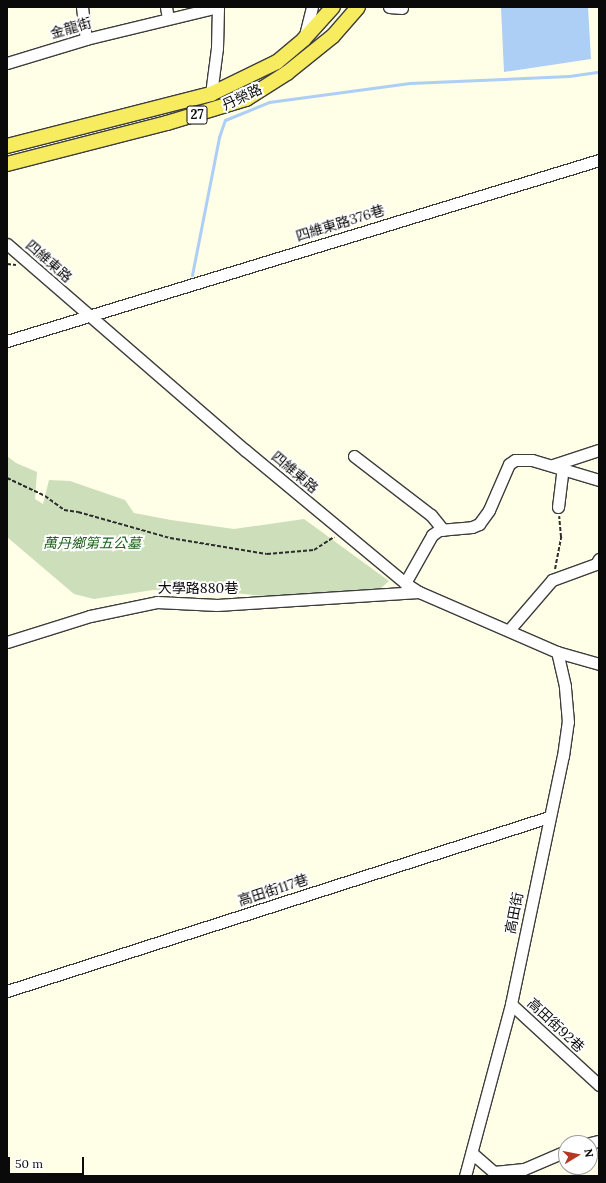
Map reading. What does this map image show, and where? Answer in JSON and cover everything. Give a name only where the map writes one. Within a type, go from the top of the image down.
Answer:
[{"type":"main road","name":"丹榮路","points":[[7,146],[212,94],[277,62],[304,39],[333,7]]},
{"type":"main road","name":"丹榮路","points":[[7,164],[174,121],[246,99],[287,73],[333,36],[358,7]]},
{"type":"street","points":[[82,7],[86,39]]},
{"type":"street","points":[[212,94],[217,48],[218,7]]},
{"type":"street","name":"金龍街","points":[[7,63],[167,12],[218,7]]},
{"type":"street","points":[[304,39],[312,7]]},
{"type":"street","points":[[388,7],[402,8]]},
{"type":"street","name":"四維東路376巷","points":[[7,341],[90,316],[145,297],[599,160]]},
{"type":"street","name":"四維東路","points":[[7,244],[406,583],[419,592],[557,652],[599,664]]},
{"type":"street","points":[[558,467],[599,450]]},
{"type":"street","points":[[354,456],[431,515],[443,530]]},
{"type":"street","points":[[406,583],[432,535],[443,530],[472,527],[478,524],[489,510],[509,464],[515,460],[532,460],[599,480]]},
{"type":"street","points":[[558,467],[558,507]]},
{"type":"street","points":[[509,630],[552,580],[596,564],[599,559]]},
{"type":"street","name":"大學路880巷","points":[[7,642],[90,616],[156,602],[217,606],[419,592]]},
{"type":"street","name":"高田街","points":[[465,1176],[473,1154],[511,1004],[563,756],[568,722],[565,686],[557,652]]},
{"type":"street","name":"高田街117巷","points":[[7,991],[549,817]]},
{"type":"street","name":"高田街92巷","points":[[511,1004],[599,1085]]},
{"type":"street","points":[[473,1154],[494,1172],[524,1169],[558,1154]]},
{"type":"path","points":[[7,478],[45,496],[64,510],[78,512],[170,538],[267,554],[314,550],[343,531]]},
{"type":"path","points":[[552,580],[561,538],[558,507]]},
{"type":"green space","name":"萬丹鄉第五公墓","points":[[7,456],[16,463],[37,472],[35,499],[43,504],[49,480],[70,481],[125,500],[134,513],[171,520],[234,529],[304,519],[389,581],[380,589],[280,598],[217,591],[153,590],[94,599],[74,594],[7,537]]},
{"type":"water","points":[[501,7],[588,7],[591,59],[504,72]]},
{"type":"waterway","points":[[192,275],[219,137],[225,120],[269,102],[410,83],[569,76],[599,72]]}]
